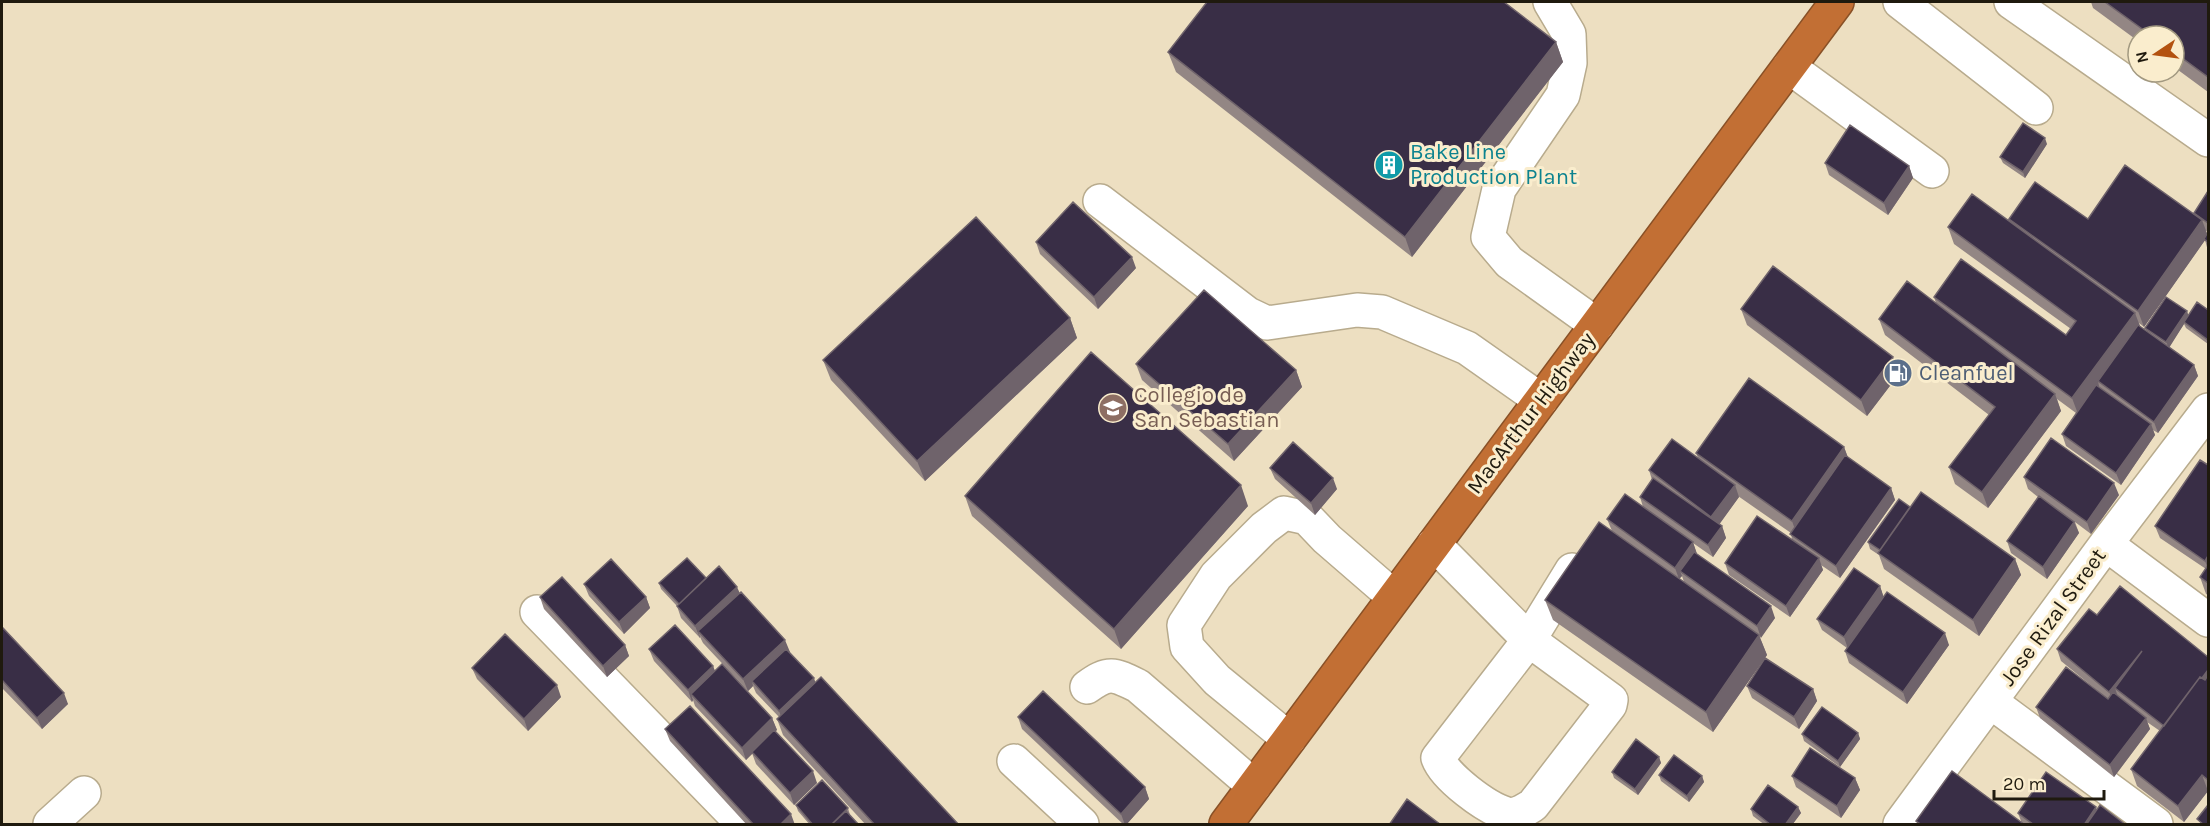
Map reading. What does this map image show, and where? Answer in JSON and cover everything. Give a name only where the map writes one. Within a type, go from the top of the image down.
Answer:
[{"type":"highway","name":"MacArthur Highway","points":[[1226,825],[1835,2]]},
{"type":"street","points":[[1550,2],[1569,34],[1570,63],[1563,95],[1499,189],[1488,237],[1509,262],[1597,326]]},
{"type":"street","points":[[1900,2],[2036,108]]},
{"type":"street","points":[[2019,4],[2208,140]]},
{"type":"street","points":[[1789,67],[1932,171]]},
{"type":"street","points":[[1100,201],[1248,314],[1267,323],[1357,310],[1382,312],[1467,348],[1541,400]]},
{"type":"street","name":"Jose Rizal Street","points":[[1900,825],[2106,544],[2208,410]]},
{"type":"street","points":[[1289,739],[1217,680],[1187,647],[1184,625],[1204,592],[1264,528],[1284,513],[1307,518],[1327,539],[1394,597]]},
{"type":"street","points":[[1434,544],[1529,640],[1609,697],[1610,705],[1533,805],[1521,812],[1508,814],[1481,801],[1447,772],[1438,758],[1529,640],[1586,548]]},
{"type":"street","points":[[2106,544],[2208,620]]},
{"type":"street","points":[[537,612],[743,825]]},
{"type":"street","points":[[1087,687],[1103,676],[1117,676],[1138,686],[1254,786]]},
{"type":"street","points":[[1991,702],[2157,825]]},
{"type":"street","points":[[1014,761],[1082,825]]},
{"type":"street","points":[[50,825],[84,792]]},
{"type":"building","name":"Bake Line Production Plant","points":[[1207,2],[1504,2],[1556,42],[1405,237],[1168,52]]},
{"type":"building","points":[[2105,2],[2208,2],[2208,77],[2186,61],[2186,24],[2135,24]]},
{"type":"building","points":[[2023,123],[2045,138],[2023,172],[2000,157]]},
{"type":"building","points":[[1850,125],[1909,166],[1884,203],[1825,163]]},
{"type":"building","points":[[2125,165],[2202,220],[2138,311],[2009,219],[2035,182],[2088,219]]},
{"type":"building","points":[[2208,191],[2208,223],[2194,213]]},
{"type":"building","points":[[1972,194],[2135,313],[2072,398],[1934,297],[1961,259],[2066,335],[2076,321],[1948,227]]},
{"type":"building","points":[[1073,202],[1132,257],[1094,297],[1036,242]]},
{"type":"building","points":[[976,217],[1070,318],[917,461],[823,360]]},
{"type":"building","points":[[1773,266],[1893,357],[1861,400],[1741,309]]},
{"type":"building","points":[[1907,281],[2055,394],[1982,492],[1949,467],[1995,407],[1879,319]]},
{"type":"building","points":[[1204,290],[1296,370],[1228,444],[1136,364]]},
{"type":"building","points":[[2166,297],[2187,311],[2166,342],[2145,328]]},
{"type":"building","points":[[2197,302],[2208,310],[2208,340],[2184,322]]},
{"type":"building","points":[[2138,325],[2194,365],[2154,422],[2098,381]]},
{"type":"building","points":[[1091,352],[1241,485],[1114,629],[965,496]]},
{"type":"building","points":[[1749,378],[1844,447],[1792,521],[1696,453]]},
{"type":"building","points":[[2096,385],[2151,424],[2116,473],[2062,434]]},
{"type":"building","points":[[2051,438],[2114,483],[2087,522],[2024,477]]},
{"type":"building","points":[[1672,439],[1735,485],[1711,517],[1649,470]]},
{"type":"building","points":[[1293,442],[1333,478],[1311,503],[1270,468]]},
{"type":"building","points":[[1845,455],[1891,488],[1836,566],[1790,534]]},
{"type":"building","points":[[2200,460],[2208,465],[2208,556],[2205,561],[2155,526]]},
{"type":"building","points":[[1653,478],[1722,526],[1708,545],[1640,497]]},
{"type":"building","points":[[1921,492],[2015,559],[1973,620],[1878,553]]},
{"type":"building","points":[[1625,494],[1693,542],[1675,568],[1607,519]]},
{"type":"building","points":[[2039,496],[2074,522],[2043,567],[2007,541]]},
{"type":"building","points":[[1899,499],[1910,507],[1880,550],[1868,542]]},
{"type":"building","points":[[1757,516],[1819,558],[1786,606],[1725,563]]},
{"type":"building","points":[[1599,522],[1759,635],[1706,712],[1545,600]]},
{"type":"building","points":[[1694,552],[1771,606],[1757,626],[1680,571]]},
{"type":"building","points":[[687,558],[706,578],[679,604],[659,583]]},
{"type":"building","points":[[611,559],[646,597],[619,622],[584,584]]},
{"type":"building","points":[[2208,565],[2208,583],[2200,577]]},
{"type":"building","points":[[719,566],[737,587],[695,626],[677,606]]},
{"type":"building","points":[[1854,568],[1880,586],[1844,637],[1817,619]]},
{"type":"building","points":[[562,577],[625,645],[603,666],[540,597]]},
{"type":"building","points":[[2120,586],[2208,657],[2208,670],[2202,678],[2200,677],[2164,726],[2115,688],[2142,651],[2109,692],[2057,649],[2089,609],[2097,615]]},
{"type":"building","points":[[741,592],[785,640],[743,679],[698,631]]},
{"type":"building","points":[[1887,592],[1945,633],[1903,692],[1845,651]]},
{"type":"building","points":[[675,625],[713,666],[688,690],[649,649]]},
{"type":"building","points":[[3,628],[64,693],[37,718],[2,680]]},
{"type":"building","points":[[505,634],[557,685],[524,719],[472,668]]},
{"type":"building","points":[[786,649],[814,678],[779,711],[752,681]]},
{"type":"building","points":[[1765,658],[1813,689],[1794,717],[1747,686]]},
{"type":"building","points":[[722,664],[772,718],[742,748],[691,694]]},
{"type":"building","points":[[2066,667],[2108,699],[2113,692],[2146,718],[2110,765],[2036,707]]},
{"type":"building","points":[[2208,675],[2208,780],[2202,775],[2178,806],[2131,769],[2200,677],[2205,680]]},
{"type":"building","points":[[821,677],[959,825],[875,825],[777,719]]},
{"type":"building","points":[[1043,691],[1145,787],[1121,814],[1018,717]]},
{"type":"building","points":[[690,706],[791,814],[780,825],[754,825],[665,729]]},
{"type":"building","points":[[1822,707],[1858,733],[1838,761],[1802,734]]},
{"type":"building","points":[[774,730],[813,771],[790,793],[752,752]]},
{"type":"building","points":[[1636,739],[1659,757],[1635,789],[1612,772]]},
{"type":"building","points":[[1810,748],[1855,778],[1837,806],[1792,776]]},
{"type":"building","points":[[1674,755],[1702,776],[1687,796],[1659,775]]},
{"type":"building","points":[[1952,771],[2025,825],[1922,825],[1916,821]]},
{"type":"building","points":[[2046,772],[2096,807],[2084,825],[2034,825],[2018,813]]},
{"type":"building","points":[[822,780],[848,808],[831,825],[813,825],[796,805]]},
{"type":"building","points":[[1768,785],[1798,807],[1785,825],[1771,825],[1751,809]]},
{"type":"building","points":[[1407,799],[1441,825],[1389,825]]},
{"type":"building","points":[[2100,805],[2126,825],[2086,825]]},
{"type":"building","points":[[2208,805],[2208,825],[2204,825],[2197,819]]},
{"type":"building","points":[[846,811],[859,825],[831,825]]},
{"type":"place","name":"Bake Line Production Plant","points":[[1389,165]]},
{"type":"place","name":"Cleanfuel","points":[[1898,373]]},
{"type":"place","name":"Collegio de San Sebastian","points":[[1113,408]]}]
